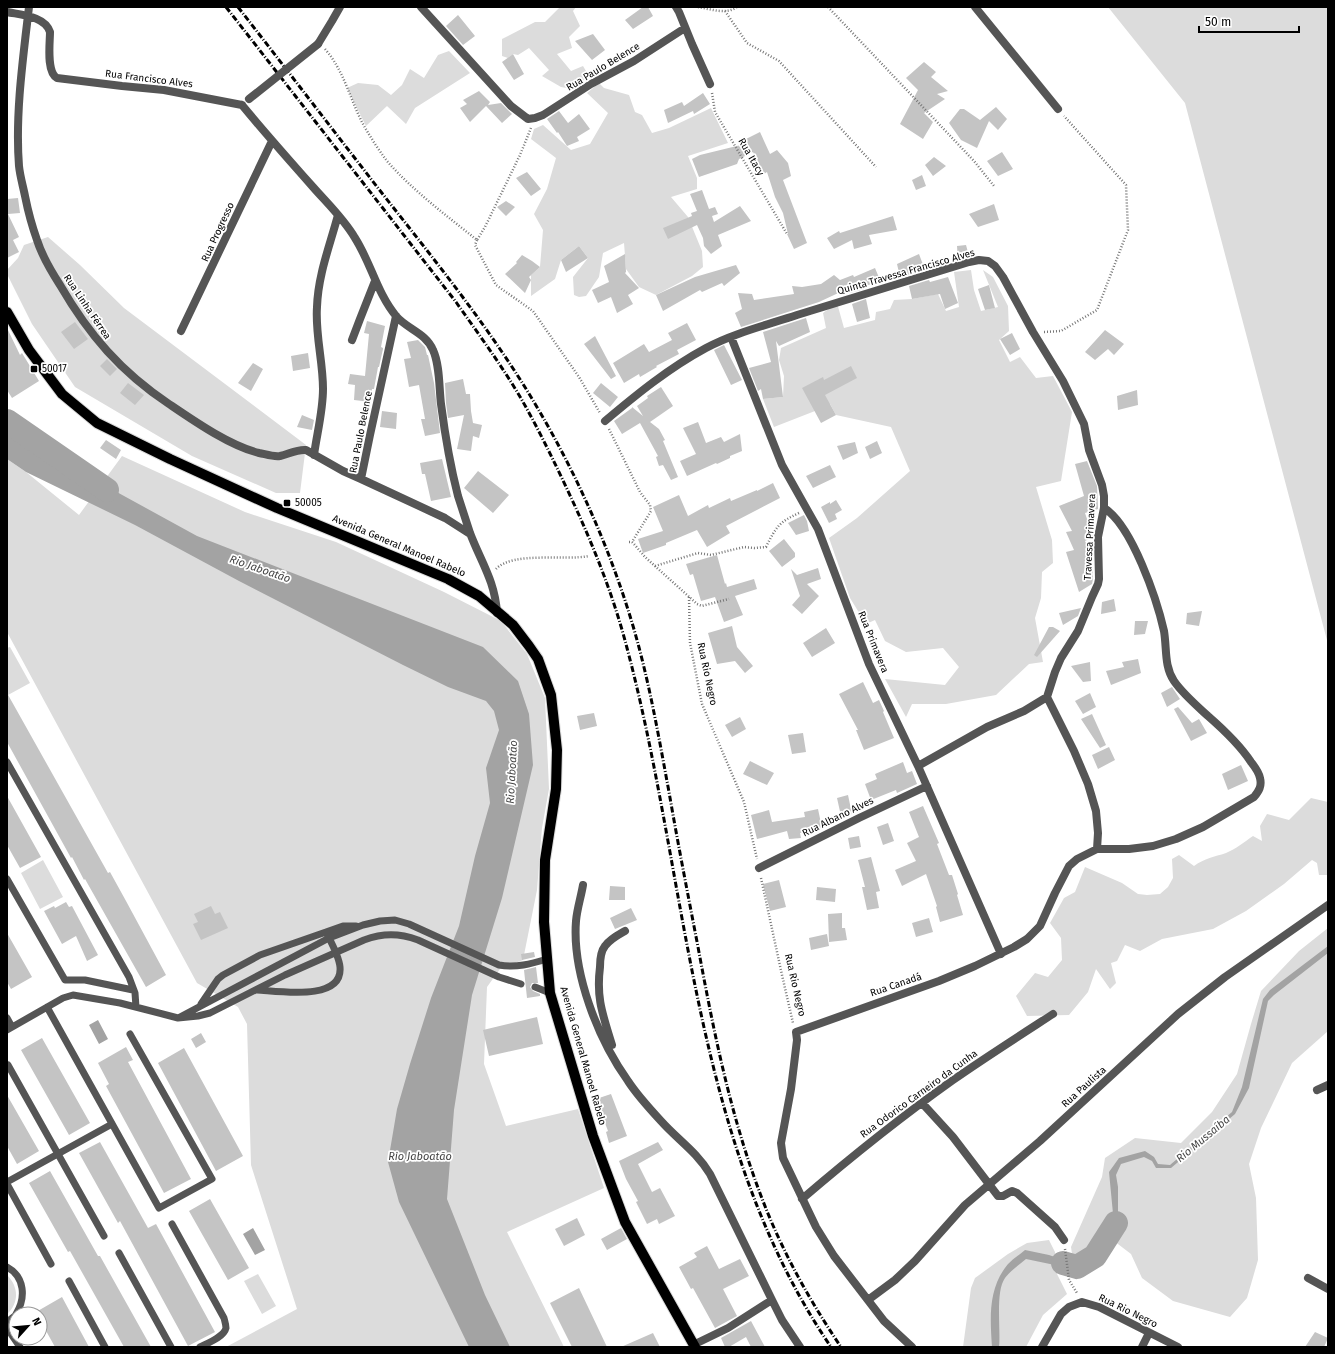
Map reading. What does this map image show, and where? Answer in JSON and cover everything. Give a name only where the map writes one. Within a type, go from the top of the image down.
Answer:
[{"type":"main road","name":"Avenida General Manoel Rabelo","points":[[7,312],[29,350],[62,394],[97,423],[170,459],[277,508],[448,579],[479,596],[512,625],[538,659],[551,695],[557,750],[556,789],[545,860],[544,922],[550,994],[593,1136],[625,1222],[694,1346]]},
{"type":"street","name":"Rua Linha Férrea","points":[[29,7],[20,103],[18,141],[19,168],[27,206],[37,240],[64,294],[83,322],[103,348],[122,368],[155,395],[232,442],[256,452],[279,456],[306,450],[361,479]]},
{"type":"street","points":[[340,7],[318,43],[242,105],[338,215],[355,237],[375,281],[396,316],[426,340],[435,354],[450,461],[455,483],[470,534],[491,580],[496,600],[497,613]]},
{"type":"street","points":[[421,7],[511,106],[522,115],[532,118]]},
{"type":"street","points":[[676,7],[710,84]]},
{"type":"street","points":[[975,7],[1058,109]]},
{"type":"street","points":[[7,12],[28,16]]},
{"type":"street","name":"Rua Francisco Alves","points":[[28,16],[45,23],[48,26],[50,32],[50,68],[54,76],[59,78],[197,95],[242,105]]},
{"type":"street","name":"Rua Paulo Belence","points":[[532,118],[543,115],[592,84],[640,57],[685,28]]},
{"type":"street","name":"Rua Progresso","points":[[182,331],[272,141]]},
{"type":"street","points":[[314,455],[323,394],[317,326],[318,292],[322,270],[338,215]]},
{"type":"street","name":"Quinta Travessa Francisco Alves","points":[[605,421],[644,388],[678,364],[707,347],[731,337],[808,312],[979,260],[988,261],[995,266],[1003,277],[1033,332]]},
{"type":"street","points":[[352,340],[375,281]]},
{"type":"street","name":"Rua Paulo Belence","points":[[396,316],[361,479],[445,518],[470,534]]},
{"type":"street","name":"Travessa Primavera","points":[[1033,332],[1063,381],[1084,424],[1089,450],[1102,485],[1104,496],[1104,508],[1098,537],[1098,584],[1078,632],[1058,665],[1047,697]]},
{"type":"street","name":"Rua Primavera","points":[[731,337],[782,465],[818,529],[869,664],[918,766],[1001,954]]},
{"type":"street","points":[[918,766],[987,727],[1017,714],[1047,697],[1074,751],[1088,784],[1096,811],[1098,833],[1097,849],[1153,846],[1176,839],[1203,827],[1254,797],[1259,792],[1261,786],[1260,777],[1246,754],[1193,702],[1174,681],[1169,672],[1166,661],[1164,634],[1160,614],[1142,566],[1124,530],[1112,514],[1104,508]]},
{"type":"street","name":"Rua Albano Alves","points":[[759,868],[927,786]]},
{"type":"street","name":"Rua Canadá","points":[[796,1032],[939,981],[1014,947],[1027,939],[1040,926],[1069,866],[1077,859],[1097,849]]},
{"type":"street","points":[[583,886],[576,921],[577,954],[586,991],[597,1024],[628,1081],[660,1121],[692,1149],[705,1165],[717,1186],[782,1320],[800,1347]]},
{"type":"street","name":"Rua Paulista","points":[[868,1300],[895,1280],[915,1261],[966,1205],[1189,1005],[1231,972],[1328,904]]},
{"type":"street","points":[[617,1062],[600,1005],[598,983],[600,961],[605,946],[614,937],[624,931]]},
{"type":"street","name":"Rua Odorico Carneiro da Cunha","points":[[802,1199],[869,1142],[953,1079],[1053,1014]]},
{"type":"street","name":"Rua Rio Negro","points":[[796,1032],[797,1040],[791,1089],[781,1144],[783,1158],[816,1227],[834,1256],[884,1321],[912,1347]]},
{"type":"street","points":[[1317,1090],[1328,1085]]},
{"type":"street","points":[[922,1103],[953,1137],[998,1196],[1003,1196],[1012,1191],[1017,1193],[1055,1227],[1064,1240]]},
{"type":"street","points":[[1308,1278],[1328,1289]]},
{"type":"street","points":[[694,1346],[728,1328],[772,1300]]},
{"type":"street","name":"Rua Rio Negro","points":[[1042,1347],[1061,1314],[1069,1307],[1082,1302],[1099,1307],[1178,1347]]},
{"type":"street","points":[[1142,1347],[1149,1333]]},
{"type":"lane","points":[[7,762],[129,977],[134,990],[136,1007]]},
{"type":"lane","points":[[7,879],[65,980],[85,980],[134,990]]},
{"type":"lane","points":[[200,1006],[218,979],[265,952],[380,921],[395,920],[409,924],[499,964],[510,967],[547,959]]},
{"type":"lane","points":[[7,1018],[9,1029],[63,998],[73,995],[120,1003],[178,1018],[198,1016],[210,1013],[255,990],[335,953],[377,936],[392,934],[407,936],[436,947],[499,977],[522,984]]},
{"type":"lane","points":[[255,990],[310,992],[331,987],[336,982],[339,975],[340,966],[327,935]]},
{"type":"lane","points":[[178,1018],[327,935]]},
{"type":"lane","points":[[535,987],[550,994]]},
{"type":"lane","points":[[47,1007],[159,1208],[212,1179],[130,1034]]},
{"type":"lane","points":[[8,1065],[104,1236]]},
{"type":"lane","points":[[51,1264],[7,1183],[112,1124]]},
{"type":"lane","points":[[172,1224],[224,1318],[226,1325],[222,1334],[200,1347]]},
{"type":"lane","points":[[119,1253],[171,1347]]},
{"type":"lane","points":[[7,1267],[15,1274],[22,1287],[22,1302],[20,1306]]},
{"type":"lane","points":[[69,1281],[105,1347]]},
{"type":"lane","points":[[7,1328],[20,1347]]},
{"type":"path","points":[[698,7],[725,11],[733,10],[737,7]]},
{"type":"path","points":[[828,7],[974,161],[994,186]]},
{"type":"path","points":[[725,11],[747,44],[779,61],[876,167]]},
{"type":"path","points":[[318,43],[332,56],[366,129],[386,160],[405,179],[477,240]]},
{"type":"path","name":"Rua Itacy","points":[[710,84],[716,112],[787,234]]},
{"type":"path","points":[[1033,332],[1061,331],[1097,310],[1128,230],[1126,185],[1058,109]]},
{"type":"path","points":[[532,118],[520,155],[475,245],[496,285],[532,311],[579,377],[605,421],[640,492],[650,505],[651,511],[630,542],[641,554],[697,604],[702,606],[729,599]]},
{"type":"path","points":[[655,566],[698,553],[711,555],[744,547],[766,547],[774,532],[783,521],[807,510]]},
{"type":"path","points":[[501,565],[511,561],[556,557],[580,558],[589,556]]},
{"type":"path","name":"Rua Rio Negro","points":[[689,597],[690,643],[702,704],[744,802],[796,1032]]},
{"type":"path","points":[[1064,1240],[1069,1280],[1082,1302]]},
{"type":"shaded area","points":[[560,7],[576,7],[573,11],[580,26],[569,37],[572,48],[557,54],[571,71],[583,66],[589,76],[572,89],[561,87],[542,76],[549,70],[529,48],[518,55],[513,54],[508,58],[502,56],[502,39],[535,22],[545,22]]},
{"type":"shaded area","points":[[1108,7],[1328,7],[1328,644],[1185,103]]},
{"type":"shaded area","points":[[449,51],[470,73],[415,108],[406,124],[387,106],[366,126],[347,88],[358,83],[378,85],[391,95],[402,85],[410,69],[424,78],[438,55]]},
{"type":"shaded area","points":[[599,83],[604,88],[629,95],[635,112],[642,115],[652,133],[669,128],[711,108],[728,143],[688,156],[697,178],[697,189],[671,197],[688,217],[702,251],[703,267],[692,276],[656,295],[639,287],[626,269],[624,243],[603,253],[599,277],[586,296],[579,297],[574,295],[573,277],[588,258],[579,246],[561,260],[555,279],[531,296],[531,275],[540,267],[543,230],[534,214],[547,189],[556,158],[531,139],[534,129],[543,125],[571,150],[590,144],[608,113],[587,93]]},
{"type":"shaded area","points":[[48,237],[80,265],[124,308],[306,445],[300,493],[276,493],[192,456],[75,387],[32,324],[7,274],[7,270],[18,258],[24,245]]},
{"type":"shaded area","points":[[971,270],[974,290],[981,311],[998,307],[983,270],[993,277],[1008,306],[1009,331],[999,340],[1010,362],[1020,357],[1036,378],[1053,376],[1072,412],[1061,481],[1036,487],[1052,540],[1053,563],[1042,572],[1041,598],[1035,618],[1043,662],[1029,664],[996,695],[946,704],[912,704],[906,717],[885,679],[945,685],[959,667],[943,648],[906,652],[885,641],[875,620],[866,624],[850,598],[829,538],[857,518],[910,471],[891,427],[836,415],[830,404],[774,427],[763,399],[783,397],[784,376],[779,360],[781,348],[826,328],[823,313],[837,303],[844,328],[875,320],[876,312],[890,309],[894,300],[912,299],[938,294],[946,311],[959,307],[954,272]]},
{"type":"shaded area","points":[[122,456],[245,512],[336,542],[444,592],[501,621],[527,654],[545,698],[549,789],[542,828],[537,890],[523,960],[500,969],[487,987],[484,1064],[506,1126],[578,1109],[604,1188],[507,1232],[564,1347],[226,1347],[297,1309],[251,1165],[247,1024],[238,1007],[197,983],[7,632],[7,459],[26,472],[79,515]]},
{"type":"shaded area","points":[[10,647],[30,683],[8,695],[7,648]]},
{"type":"shaded area","points":[[1311,798],[1328,802],[1328,875],[1319,875],[1317,863],[1312,860],[1284,884],[1246,911],[1213,929],[1162,939],[1140,951],[1125,945],[1117,961],[1111,963],[1116,983],[1110,989],[1096,969],[1088,992],[1069,1015],[1027,1016],[1016,996],[1035,973],[1048,977],[1062,960],[1061,938],[1050,923],[1064,898],[1075,892],[1085,867],[1122,883],[1138,894],[1160,894],[1168,887],[1173,878],[1172,859],[1179,855],[1194,866],[1206,859],[1230,851],[1253,836],[1262,841],[1260,826],[1267,814],[1289,820]]},
{"type":"shaded area","points":[[43,860],[63,897],[40,909],[21,873]]},
{"type":"shaded area","points":[[1328,928],[1328,1031],[1292,1063],[1261,1128],[1249,1164],[1256,1198],[1258,1260],[1247,1298],[1230,1317],[1173,1301],[1142,1278],[1131,1254],[1114,1241],[1076,1280],[1071,1247],[1102,1177],[1105,1158],[1135,1138],[1181,1143],[1212,1112],[1237,1074],[1261,991],[1299,951]]},
{"type":"shaded area","points":[[1049,1240],[1055,1252],[1057,1274],[1067,1294],[1043,1315],[1026,1347],[963,1347],[971,1288],[975,1278],[1008,1254],[1027,1243]]},
{"type":"shaded area","points":[[258,1274],[276,1306],[262,1314],[244,1281]]},
{"type":"shaded area","points":[[7,1275],[14,1285],[16,1295],[13,1306],[8,1306],[7,1314]]},
{"type":"water","name":"Rio Jaboatão","points":[[7,429],[11,434],[197,536],[483,647],[518,681],[529,714],[533,765],[502,898],[472,995],[454,1110],[447,1199],[485,1295],[510,1347],[469,1347],[399,1202],[388,1162],[397,1109],[431,998],[459,926],[475,856],[490,803],[486,768],[499,730],[494,711],[486,701],[448,687],[403,665],[239,581],[135,525],[26,472],[7,459]]},
{"type":"water","name":"Rio Mussaíba","points":[[1328,946],[1328,953],[1268,1001],[1249,1088],[1235,1114],[1171,1168],[1156,1168],[1152,1161],[1144,1157],[1121,1164],[1116,1175],[1118,1187],[1118,1226],[1093,1257],[1075,1271],[1026,1259],[1009,1273],[1002,1284],[1000,1292],[999,1347],[992,1347],[992,1303],[1001,1273],[1008,1264],[1025,1250],[1049,1255],[1070,1262],[1082,1255],[1114,1224],[1109,1172],[1119,1158],[1145,1151],[1154,1157],[1158,1164],[1170,1165],[1232,1112],[1242,1087],[1263,999],[1270,990]]},
{"type":"water","points":[[98,1020],[108,1039],[99,1044],[89,1025]]},
{"type":"water","points":[[253,1228],[265,1250],[255,1255],[243,1234]]},
{"type":"building","points":[[643,7],[648,7],[653,16],[633,29],[625,20]]},
{"type":"building","points":[[458,15],[475,36],[463,45],[446,26]]},
{"type":"building","points":[[593,34],[605,50],[592,60],[575,41]]},
{"type":"building","points":[[513,54],[524,74],[514,80],[502,62]]},
{"type":"building","points":[[924,62],[936,72],[931,77],[948,91],[937,94],[945,99],[924,113],[933,122],[923,139],[900,124],[918,90],[906,78]]},
{"type":"building","points":[[479,91],[490,102],[488,105],[501,103],[512,114],[502,123],[486,106],[470,122],[460,108],[467,104],[463,100]]},
{"type":"building","points":[[703,93],[710,104],[694,114],[693,111],[668,123],[664,110],[682,102],[684,106]]},
{"type":"building","points":[[996,107],[1007,119],[998,130],[989,121],[977,148],[961,140],[949,123],[960,109],[964,109],[980,120]]},
{"type":"building","points":[[559,111],[568,123],[579,114],[590,129],[577,137],[579,141],[567,146],[547,119]]},
{"type":"building","points":[[760,132],[770,154],[777,150],[788,163],[791,176],[783,180],[807,243],[794,249],[787,234],[783,213],[775,197],[767,172],[764,174],[753,152],[739,159],[737,164],[699,177],[692,159],[700,155],[745,144],[744,140]]},
{"type":"building","points":[[1002,152],[1013,169],[998,176],[987,161]]},
{"type":"building","points":[[934,157],[946,166],[933,176],[925,165]]},
{"type":"building","points":[[527,172],[541,189],[531,196],[516,178]]},
{"type":"building","points":[[922,175],[926,186],[916,190],[912,180]]},
{"type":"building","points":[[702,190],[709,209],[715,207],[718,214],[712,216],[714,222],[740,206],[751,221],[718,235],[722,246],[711,254],[704,246],[703,238],[697,225],[668,239],[663,228],[692,216],[691,213],[697,211],[690,194]]},
{"type":"building","points":[[18,198],[20,213],[8,214],[19,237],[13,240],[19,252],[7,258],[7,199]]},
{"type":"building","points":[[506,201],[515,207],[506,216],[497,207]]},
{"type":"building","points":[[994,204],[999,220],[978,227],[969,214]]},
{"type":"building","points":[[893,216],[897,230],[869,235],[872,244],[854,249],[852,240],[834,249],[827,238],[839,231],[840,233]]},
{"type":"building","points":[[966,245],[969,256],[958,260],[957,246]]},
{"type":"building","points":[[579,246],[588,258],[566,272],[561,260]]},
{"type":"building","points":[[625,254],[625,273],[639,288],[628,295],[633,304],[617,313],[611,297],[598,303],[592,290],[609,282],[604,266]]},
{"type":"building","points":[[919,254],[925,270],[900,277],[897,264]]},
{"type":"building","points":[[522,255],[540,267],[529,277],[531,280],[525,293],[505,274],[517,263],[516,262]]},
{"type":"building","points":[[736,265],[740,273],[724,286],[722,283],[702,292],[700,290],[663,311],[656,295],[695,277]]},
{"type":"building","points":[[875,268],[880,280],[864,287],[864,289],[850,293],[849,288],[819,302],[741,327],[735,313],[742,309],[738,293],[752,294],[754,300],[794,294],[792,286],[802,287],[821,284],[834,275],[840,280],[853,275],[854,277]]},
{"type":"building","points":[[948,277],[958,303],[945,309],[940,294],[912,299],[909,286],[929,280],[930,282]]},
{"type":"building","points":[[989,285],[995,308],[985,310],[978,289]]},
{"type":"building","points":[[866,299],[870,318],[857,322],[852,304]]},
{"type":"building","points":[[806,318],[810,332],[779,346],[776,341],[783,397],[763,399],[761,389],[758,391],[749,368],[771,362],[763,332]]},
{"type":"building","points":[[367,321],[385,326],[381,347],[383,349],[374,389],[372,389],[371,402],[354,400],[355,385],[348,384],[350,374],[365,376],[369,334],[364,333]]},
{"type":"building","points":[[75,322],[88,339],[74,349],[61,332]]},
{"type":"building","points":[[687,323],[696,340],[677,350],[679,354],[656,366],[657,367],[640,377],[639,374],[624,383],[613,363],[644,344],[649,352],[672,340],[668,333]]},
{"type":"building","points":[[7,328],[20,355],[22,353],[39,381],[12,398],[7,390]]},
{"type":"building","points":[[1105,330],[1124,344],[1114,355],[1108,349],[1095,360],[1085,352]]},
{"type":"building","points":[[1012,333],[1020,349],[1010,355],[1000,339]]},
{"type":"building","points":[[595,336],[616,376],[611,379],[584,344]]},
{"type":"building","points":[[418,340],[425,347],[428,355],[434,383],[440,433],[425,436],[421,419],[425,419],[419,385],[409,387],[404,359],[411,358],[407,342]]},
{"type":"building","points":[[724,345],[742,380],[731,385],[714,350]]},
{"type":"building","points":[[308,353],[310,368],[293,371],[291,356]]},
{"type":"building","points":[[107,359],[117,369],[110,376],[100,366]]},
{"type":"building","points":[[253,363],[263,369],[251,391],[238,383]]},
{"type":"building","points":[[851,366],[857,378],[825,395],[836,415],[821,423],[802,388],[823,377],[824,380]]},
{"type":"building","points":[[463,379],[466,394],[470,394],[473,423],[482,425],[479,438],[473,436],[471,451],[457,449],[464,415],[448,418],[446,403],[445,383]]},
{"type":"building","points":[[128,383],[144,395],[135,405],[120,393]]},
{"type":"building","points":[[601,383],[618,397],[610,407],[593,393]]},
{"type":"building","points":[[661,387],[673,406],[650,422],[659,429],[665,440],[663,441],[678,477],[671,480],[663,465],[659,466],[656,457],[658,456],[640,423],[622,434],[614,421],[632,407],[643,416],[637,406],[648,398],[647,396]]},
{"type":"building","points":[[1137,390],[1138,405],[1118,410],[1117,396]]},
{"type":"building","points":[[382,411],[397,413],[396,429],[380,427]]},
{"type":"building","points":[[302,415],[314,420],[312,430],[297,427]]},
{"type":"building","points":[[698,422],[706,443],[721,437],[724,442],[740,434],[742,451],[717,464],[716,463],[687,476],[680,461],[696,454],[683,428]]},
{"type":"building","points":[[106,440],[121,450],[116,459],[100,448]]},
{"type":"building","points":[[877,441],[882,453],[870,459],[865,447]]},
{"type":"building","points":[[855,442],[858,453],[843,460],[837,446]]},
{"type":"building","points":[[442,459],[451,497],[431,501],[425,474],[422,474],[420,463]]},
{"type":"building","points":[[1087,461],[1097,486],[1098,509],[1085,513],[1093,537],[1085,541],[1093,557],[1093,561],[1090,562],[1093,570],[1093,579],[1092,584],[1079,592],[1066,552],[1074,550],[1066,532],[1072,531],[1059,506],[1084,496],[1075,464]]},
{"type":"building","points":[[830,465],[836,477],[813,488],[806,476]]},
{"type":"building","points":[[478,471],[509,495],[493,513],[464,488]]},
{"type":"building","points":[[773,483],[780,498],[726,526],[730,533],[707,547],[697,530],[666,543],[666,545],[643,553],[638,539],[663,531],[653,507],[679,495],[688,516],[708,505],[709,508],[730,498],[731,501]]},
{"type":"building","points":[[836,500],[842,510],[835,514],[837,519],[829,523],[821,507]]},
{"type":"building","points":[[804,515],[809,531],[796,535],[788,523]]},
{"type":"building","points":[[784,539],[795,553],[795,557],[782,567],[769,551]]},
{"type":"building","points":[[717,555],[727,587],[754,579],[757,589],[735,596],[743,615],[724,622],[715,597],[701,601],[693,574],[690,575],[686,564]]},
{"type":"building","points":[[818,568],[821,579],[807,584],[819,596],[802,614],[792,605],[800,596],[791,569],[797,575]]},
{"type":"building","points":[[1114,599],[1116,611],[1101,614],[1102,602]]},
{"type":"building","points":[[1081,608],[1078,616],[1063,625],[1059,613]]},
{"type":"building","points":[[1202,611],[1199,626],[1186,624],[1187,613]]},
{"type":"building","points":[[1135,621],[1148,621],[1145,634],[1134,635]]},
{"type":"building","points":[[732,626],[737,647],[753,666],[745,673],[735,661],[717,664],[708,633]]},
{"type":"building","points":[[1049,627],[1053,627],[1060,631],[1037,657],[1034,655]]},
{"type":"building","points":[[826,628],[835,643],[812,657],[803,643]]},
{"type":"building","points":[[1138,659],[1141,673],[1111,685],[1106,671],[1124,667],[1122,662]]},
{"type":"building","points":[[1090,662],[1091,681],[1083,682],[1071,666]]},
{"type":"building","points":[[863,682],[873,703],[879,700],[894,738],[864,750],[856,730],[858,730],[839,694]]},
{"type":"building","points":[[1172,687],[1180,699],[1167,707],[1161,693]]},
{"type":"building","points":[[7,693],[108,873],[110,872],[166,975],[146,987],[85,879],[84,880],[72,857],[71,858],[7,742]]},
{"type":"building","points":[[1090,693],[1096,707],[1083,714],[1075,701]]},
{"type":"building","points":[[1178,707],[1192,723],[1199,719],[1207,733],[1191,741],[1174,709]]},
{"type":"building","points":[[594,713],[597,726],[580,730],[577,716]]},
{"type":"building","points":[[1092,714],[1106,745],[1100,748],[1081,719]]},
{"type":"building","points":[[740,717],[746,729],[732,737],[725,725]]},
{"type":"building","points":[[803,733],[806,752],[792,754],[788,735]]},
{"type":"building","points":[[1109,747],[1115,760],[1098,769],[1092,755]]},
{"type":"building","points":[[750,761],[774,773],[767,785],[743,774]]},
{"type":"building","points":[[903,762],[907,773],[912,771],[917,784],[897,793],[896,790],[871,800],[865,784],[877,779],[875,774]]},
{"type":"building","points":[[1241,765],[1248,781],[1228,790],[1222,774]]},
{"type":"building","points":[[848,795],[852,814],[841,816],[837,798]]},
{"type":"building","points":[[7,796],[41,857],[20,868],[7,845]]},
{"type":"building","points":[[923,806],[939,843],[937,844],[949,875],[952,875],[963,915],[940,922],[937,906],[926,874],[902,886],[895,870],[916,861],[907,843],[919,837],[909,812]]},
{"type":"building","points":[[818,809],[822,828],[800,833],[801,838],[789,839],[787,831],[757,839],[751,815],[769,810],[772,822],[805,817],[804,812]]},
{"type":"building","points":[[888,823],[894,841],[883,845],[877,827]]},
{"type":"building","points":[[859,836],[861,847],[850,849],[848,838]]},
{"type":"building","points":[[871,857],[880,891],[876,892],[879,908],[867,910],[862,887],[865,887],[858,860]]},
{"type":"building","points":[[779,880],[786,907],[770,911],[763,884]]},
{"type":"building","points":[[610,886],[625,887],[625,900],[609,900]]},
{"type":"building","points":[[817,887],[836,889],[835,902],[816,900]]},
{"type":"building","points":[[66,902],[69,907],[72,906],[98,955],[87,961],[76,936],[62,944],[44,911],[54,906],[55,908]]},
{"type":"building","points":[[211,906],[215,914],[220,912],[228,928],[201,940],[193,924],[198,922],[194,914]]},
{"type":"building","points":[[631,908],[637,920],[615,929],[610,918]]},
{"type":"building","points":[[842,913],[842,928],[845,928],[847,940],[829,942],[828,914]]},
{"type":"building","points":[[929,918],[933,932],[916,937],[912,923]]},
{"type":"building","points":[[7,933],[32,977],[11,989],[7,982]]},
{"type":"building","points":[[827,934],[829,946],[811,950],[809,938]]},
{"type":"building","points":[[534,952],[535,957],[522,960],[521,954]]},
{"type":"building","points":[[536,967],[538,983],[532,983],[530,987],[533,991],[540,994],[540,996],[527,998],[524,970]]},
{"type":"building","points":[[537,1017],[543,1044],[489,1056],[483,1030]]},
{"type":"building","points":[[201,1033],[206,1042],[196,1048],[191,1039]]},
{"type":"building","points":[[42,1038],[90,1123],[69,1135],[21,1050]]},
{"type":"building","points":[[126,1047],[133,1060],[128,1062],[191,1179],[164,1193],[106,1086],[109,1084],[98,1063]]},
{"type":"building","points":[[184,1048],[243,1156],[216,1171],[158,1063]]},
{"type":"building","points":[[611,1094],[627,1136],[609,1143],[606,1132],[608,1131],[596,1099]]},
{"type":"building","points":[[7,1095],[39,1151],[17,1164],[7,1146]]},
{"type":"building","points":[[100,1142],[148,1228],[156,1224],[215,1332],[188,1346],[120,1221],[118,1223],[79,1153]]},
{"type":"building","points":[[658,1142],[663,1150],[638,1164],[652,1192],[660,1188],[675,1216],[659,1224],[657,1219],[647,1224],[619,1161]]},
{"type":"building","points":[[50,1171],[151,1347],[124,1347],[70,1251],[68,1252],[29,1183]]},
{"type":"building","points":[[210,1199],[249,1268],[228,1280],[189,1211]]},
{"type":"building","points":[[577,1218],[585,1235],[564,1246],[555,1229]]},
{"type":"building","points":[[621,1228],[627,1239],[607,1250],[601,1239]]},
{"type":"building","points":[[707,1246],[719,1269],[740,1259],[749,1276],[723,1289],[737,1316],[715,1328],[693,1288],[691,1289],[679,1267],[697,1257],[694,1253]]},
{"type":"building","points":[[579,1288],[607,1347],[572,1347],[550,1303]]},
{"type":"building","points":[[62,1297],[89,1347],[55,1347],[48,1334],[48,1306],[46,1306]]},
{"type":"building","points":[[751,1321],[765,1347],[751,1347],[746,1337],[729,1347],[725,1347],[721,1338]]},
{"type":"building","points":[[1315,1332],[1328,1338],[1324,1347],[1305,1347]]},
{"type":"building","points":[[653,1333],[660,1347],[621,1347]]},
{"type":"waterway","name":"Rio Jaboatão","points":[[7,421],[107,490]]},
{"type":"waterway","name":"Rio Mussaíba","points":[[1063,1263],[1077,1267],[1095,1256],[1116,1223]]},
{"type":"railway","points":[[226,7],[456,302],[488,348],[512,383],[529,413],[578,514],[606,580],[627,648],[648,737],[700,1008],[721,1097],[749,1184],[785,1268],[831,1347]]},
{"type":"railway","points":[[238,7],[439,266],[491,336],[539,411],[584,497],[620,586],[642,660],[657,726],[710,1011],[724,1076],[742,1139],[763,1201],[788,1258],[808,1294],[841,1347]]},
{"type":"place","name":"50017","points":[[34,369]]},
{"type":"place","name":"50005","points":[[287,503]]}]
